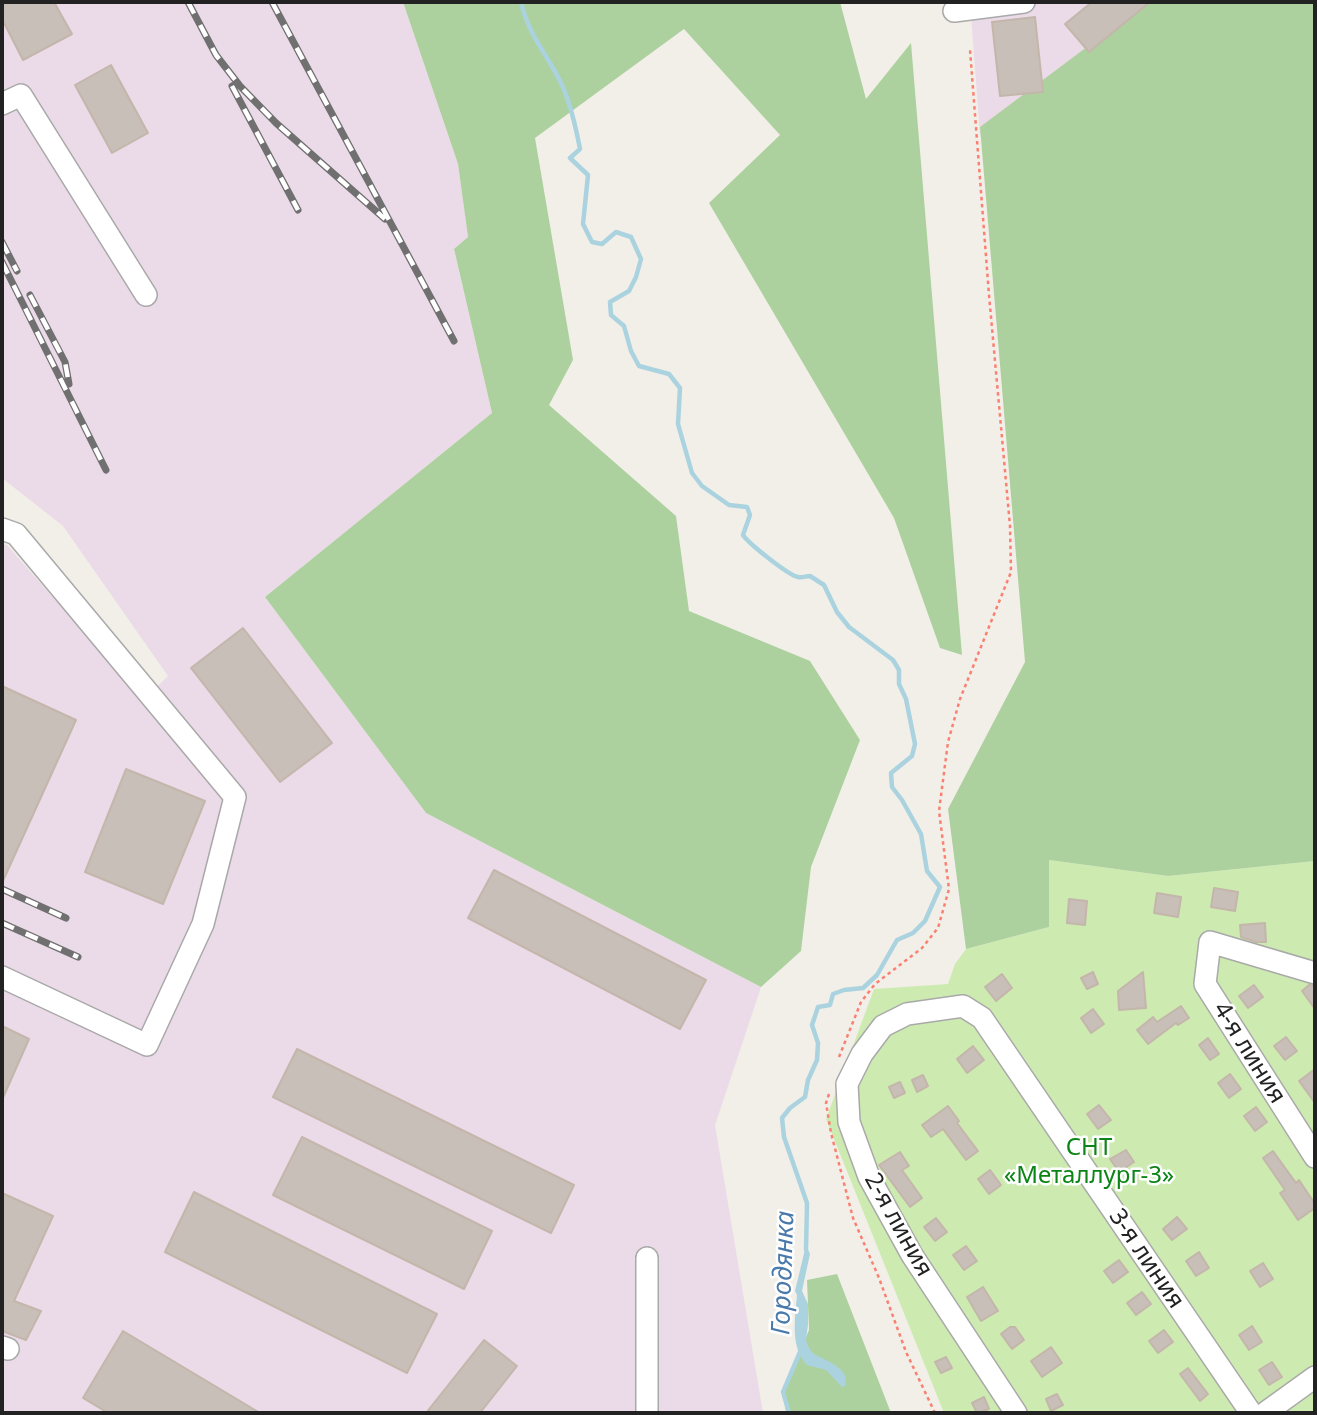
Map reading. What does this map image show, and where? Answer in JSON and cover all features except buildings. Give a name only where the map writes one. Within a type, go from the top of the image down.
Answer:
[{"type":"lane","points":[[954,11],[1024,2]]},
{"type":"lane","points":[[2,104],[22,95],[146,295]]},
{"type":"lane","points":[[2,528],[16,534],[235,797],[203,924],[147,1045],[2,976]]},
{"type":"lane","name":"4-я линия","points":[[1315,973],[1210,943],[1205,984],[1315,1157]]},
{"type":"lane","name":"3-я линия","points":[[883,1026],[907,1014],[963,1006],[982,1018],[1251,1413]]},
{"type":"lane","name":"2-я линия","points":[[883,1026],[862,1054],[846,1084],[849,1122],[869,1177],[912,1255],[1016,1413]]},
{"type":"lane","points":[[647,1258],[647,1413]]},
{"type":"lane","points":[[1265,1413],[1315,1377]]},
{"type":"path","points":[[837,1065],[861,1002],[875,984],[922,948],[938,928],[949,889],[939,811],[948,742],[964,688],[1012,572],[970,50]]},
{"type":"path","points":[[830,1090],[826,1103],[831,1133],[853,1218],[879,1278],[906,1352],[935,1413]]},
{"type":"shaded area","points":[[2,2],[403,2],[458,164],[468,237],[454,250],[492,413],[265,597],[426,813],[761,987],[715,1125],[763,1413],[2,1413],[2,544],[7,545],[143,700],[168,676],[63,526],[2,478]]},
{"type":"shaded area","points":[[970,2],[1154,2],[980,135]]},
{"type":"green space","points":[[403,2],[840,2],[866,99],[911,43],[962,655],[940,648],[894,518],[709,203],[780,135],[684,29],[535,138],[573,360],[549,405],[676,516],[689,611],[810,661],[860,740],[811,867],[801,951],[761,987],[426,813],[265,597],[492,413],[454,249],[468,237],[458,164]]},
{"type":"green space","points":[[1147,2],[1315,2],[1315,861],[1168,876],[1049,860],[1049,927],[966,949],[948,809],[1025,662],[980,127]]},
{"type":"green space","name":"СНТ «Металлург-3»","points":[[1049,860],[1168,876],[1315,861],[1315,1413],[944,1413],[826,1119],[874,989],[948,984],[955,964],[966,949],[1049,927]]},
{"type":"green space","points":[[837,1274],[891,1413],[786,1413],[783,1392],[809,1330],[807,1280]]},
{"type":"water","points":[[806,1245],[810,1254],[802,1291],[808,1304],[806,1340],[814,1354],[832,1363],[845,1375],[845,1386],[842,1387],[826,1370],[807,1365],[798,1350],[795,1291]]},
{"type":"waterway","name":"Городянка","points":[[521,2],[534,36],[562,85],[573,117],[580,149],[570,158],[588,175],[583,224],[592,242],[602,244],[616,232],[631,237],[641,259],[629,291],[610,302],[611,315],[624,326],[631,351],[639,366],[669,374],[680,388],[678,424],[692,473],[702,486],[729,505],[747,507],[750,515],[743,535],[760,551],[793,575],[810,576],[824,585],[837,612],[849,627],[893,660],[899,670],[899,684],[906,699],[915,744],[912,756],[891,773],[892,787],[921,834],[927,871],[940,887],[925,921],[913,933],[897,940],[877,975],[863,988],[833,994],[830,1005],[818,1007],[812,1025],[818,1043],[817,1060],[808,1080],[805,1097],[782,1118],[784,1137],[807,1203],[806,1250]]},
{"type":"waterway","name":"Городянка","points":[[789,1413],[783,1392],[800,1352]]},
{"type":"railway","points":[[188,2],[216,55],[240,86],[276,123],[385,219]]},
{"type":"railway","points":[[272,2],[454,341]]},
{"type":"railway","points":[[232,86],[298,210]]},
{"type":"railway","points":[[2,242],[17,271]]},
{"type":"railway","points":[[2,262],[106,470]]},
{"type":"railway","points":[[30,295],[65,362],[69,384]]},
{"type":"railway","points":[[2,889],[66,918]]},
{"type":"railway","points":[[2,923],[78,957]]}]
